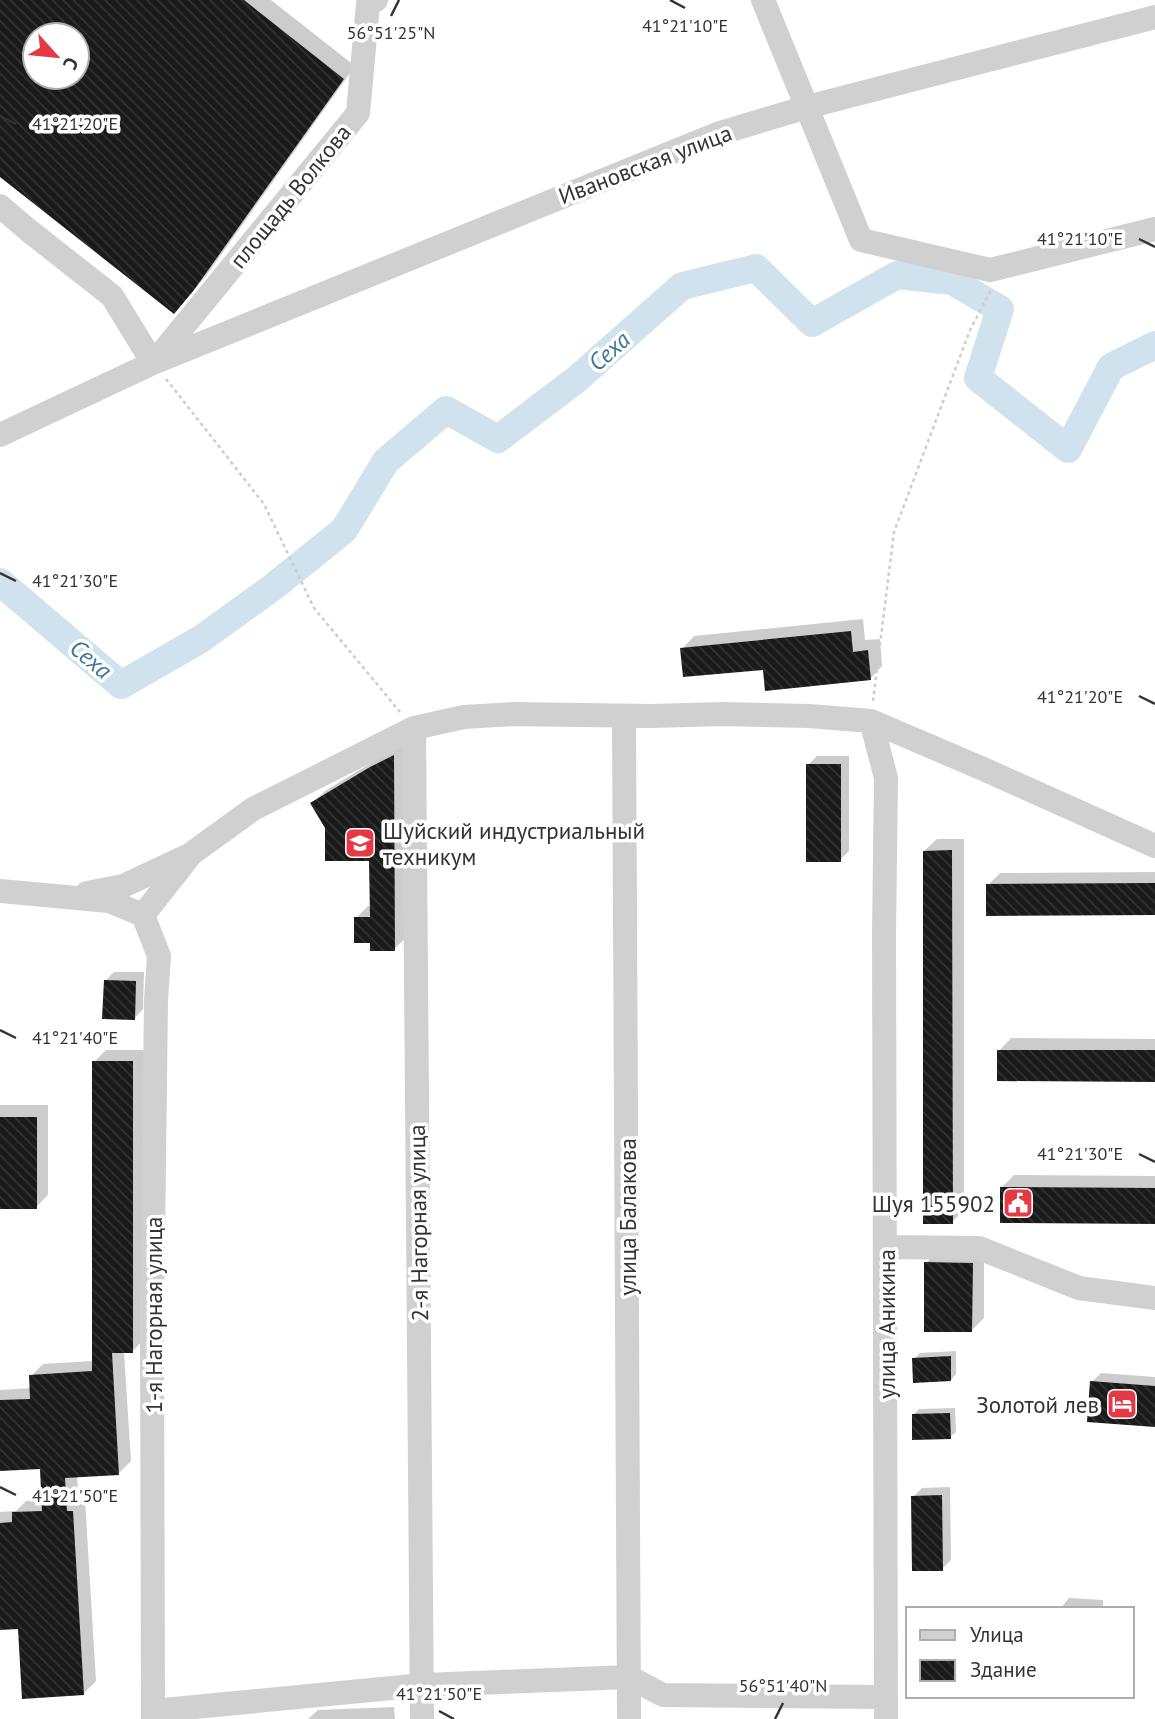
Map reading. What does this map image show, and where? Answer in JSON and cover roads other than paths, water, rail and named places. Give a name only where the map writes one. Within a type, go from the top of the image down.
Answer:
[{"type":"street","points":[[764,0],[861,240],[991,278],[1155,229]]},
{"type":"street","name":"площадь Волкова","points":[[153,363],[358,113],[372,2]]},
{"type":"street","name":"Ивановская улица","points":[[0,435],[153,363],[717,134],[807,107],[1155,17]]},
{"type":"street","points":[[0,206],[112,296],[153,363]]},
{"type":"street","points":[[65,897],[123,886],[191,854],[253,809],[414,728],[464,717],[513,714],[724,714],[871,721],[1155,846]]},
{"type":"street","name":"улица Балакова","points":[[624,716],[629,1719]]},
{"type":"street","name":"улица Аникина","points":[[871,721],[886,778],[886,1708]]},
{"type":"street","name":"2-я Нагорная улица","points":[[414,728],[422,1719]]},
{"type":"street","points":[[0,891],[109,901],[143,915],[191,854]]},
{"type":"street","name":"1-я Нагорная улица","points":[[143,915],[159,956],[156,1000],[152,1318],[153,1715]]},
{"type":"street","points":[[886,1247],[979,1248],[1079,1288],[1155,1298]]},
{"type":"street","points":[[153,1715],[423,1685],[629,1677],[663,1695],[886,1708]]},
{"type":"waterway","name":"Сеха","points":[[0,582],[121,685],[201,639],[273,587],[344,530],[386,461],[446,410],[498,439],[577,379],[682,286],[756,268],[812,323],[897,275],[952,281],[1000,309],[978,378],[1068,449],[1111,367],[1155,345]]},
{"type":"place","name":"Шуйский индустриальный техникум","points":[[360,843]]},
{"type":"place","name":"Шуя 155902","points":[[1018,1203]]},
{"type":"place","name":"Золотой лев","points":[[1122,1404]]}]
